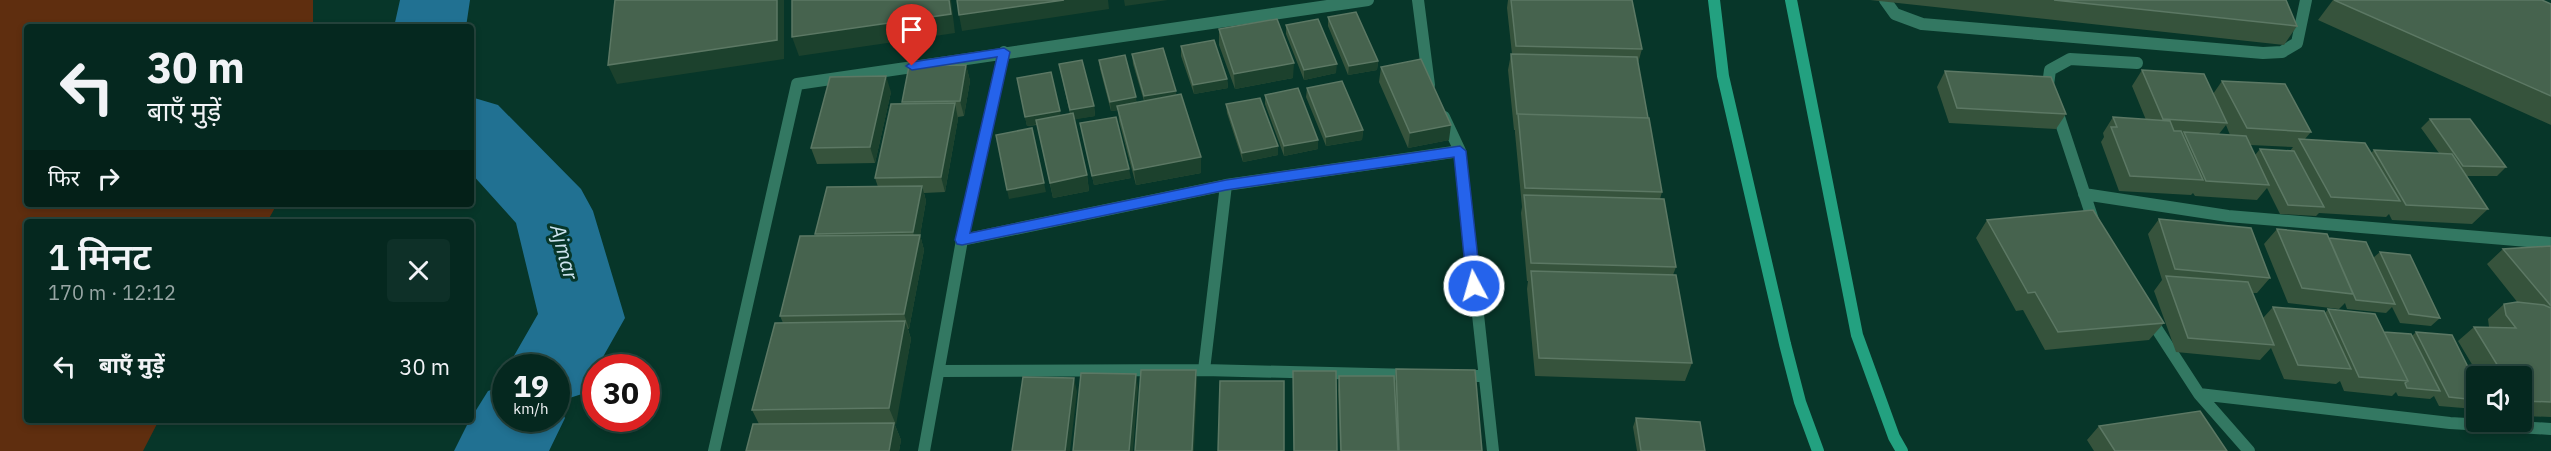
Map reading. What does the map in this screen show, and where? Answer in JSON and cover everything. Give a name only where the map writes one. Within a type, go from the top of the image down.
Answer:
[{"type":"street","points":[[714,451],[796,84],[1368,0]]},
{"type":"street","points":[[1418,0],[1428,83],[1460,151],[1493,451]]},
{"type":"street","points":[[1714,0],[1724,76],[1779,320],[1800,402],[1818,451]]},
{"type":"street","points":[[1791,0],[1857,335],[1894,437],[1902,451]]},
{"type":"street","points":[[1885,0],[1887,7],[1895,16],[1922,24],[2263,53],[2282,52],[2297,43],[2306,0]]},
{"type":"street","points":[[924,451],[962,240],[1004,52]]},
{"type":"street","points":[[2101,243],[2048,85],[2050,70],[2070,59],[2137,63]]},
{"type":"street","points":[[962,240],[1226,185],[1460,151]]},
{"type":"street","points":[[1204,370],[1226,185]]},
{"type":"street","points":[[2084,195],[2228,216],[2551,243]]},
{"type":"street","points":[[2144,309],[2199,394],[2249,451]]},
{"type":"street","points":[[939,371],[1204,370],[1425,375]]},
{"type":"street","points":[[1449,375],[1484,376]]},
{"type":"street","points":[[2199,394],[2450,423],[2551,429]]},
{"type":"shaded area","points":[[0,0],[313,0],[313,24],[24,24],[24,207],[275,207],[269,219],[24,219],[24,423],[157,423],[143,451],[0,451]]},
{"type":"building","points":[[615,0],[777,0],[777,40],[608,65]]},
{"type":"building","points":[[792,0],[949,0],[951,14],[792,37]]},
{"type":"building","points":[[957,0],[1064,0],[959,15]]},
{"type":"building","points":[[1511,0],[1632,0],[1642,49],[1516,46]]},
{"type":"building","points":[[2054,0],[2286,0],[2297,26]]},
{"type":"building","points":[[2334,0],[2542,0],[2551,4],[2551,96]]},
{"type":"building","points":[[1356,12],[1378,61],[1349,66],[1328,17]]},
{"type":"building","points":[[1277,19],[1294,63],[1234,74],[1219,29]]},
{"type":"building","points":[[1318,19],[1337,64],[1304,70],[1286,25]]},
{"type":"building","points":[[1214,40],[1227,79],[1193,85],[1181,46]]},
{"type":"building","points":[[1163,48],[1176,91],[1144,96],[1132,54]]},
{"type":"building","points":[[1511,54],[1637,57],[1648,118],[1517,114]]},
{"type":"building","points":[[1125,55],[1136,97],[1110,102],[1099,60]]},
{"type":"building","points":[[1421,59],[1451,125],[1410,133],[1381,67]]},
{"type":"building","points":[[1082,60],[1094,106],[1070,110],[1059,64]]},
{"type":"building","points":[[966,65],[960,101],[902,102],[909,66]]},
{"type":"building","points":[[2142,70],[2204,74],[2227,123],[2163,119]]},
{"type":"building","points":[[1945,71],[2051,77],[2066,114],[1957,108]]},
{"type":"building","points":[[1051,72],[1060,111],[1025,117],[1017,78]]},
{"type":"building","points":[[886,76],[870,147],[811,148],[830,77]]},
{"type":"building","points":[[1342,81],[1363,130],[1326,137],[1307,88]]},
{"type":"building","points":[[2222,81],[2285,84],[2311,132],[2247,128]]},
{"type":"building","points":[[1298,88],[1318,140],[1284,146],[1265,95]]},
{"type":"building","points":[[1181,94],[1201,157],[1134,170],[1117,106]]},
{"type":"building","points":[[1260,98],[1278,146],[1242,153],[1226,104]]},
{"type":"building","points":[[955,103],[941,177],[875,178],[891,104]]},
{"type":"building","points":[[1073,113],[1087,175],[1050,183],[1036,120]]},
{"type":"building","points":[[1518,114],[1649,118],[1662,192],[1525,188]]},
{"type":"building","points":[[1116,117],[1129,169],[1092,176],[1080,123]]},
{"type":"building","points":[[2113,117],[2170,121],[2174,131],[2181,131],[2203,180],[2130,176],[2111,127],[2117,127]]},
{"type":"building","points":[[2430,119],[2470,119],[2506,167],[2463,166]]},
{"type":"building","points":[[1032,128],[1044,183],[1007,190],[996,135]]},
{"type":"building","points":[[2184,132],[2246,136],[2269,185],[2206,181]]},
{"type":"building","points":[[2299,139],[2365,143],[2400,201],[2331,197]]},
{"type":"building","points":[[2260,149],[2294,151],[2324,207],[2288,205]]},
{"type":"building","points":[[2374,150],[2452,154],[2488,209],[2406,205]]},
{"type":"building","points":[[922,186],[913,232],[815,234],[827,187]]},
{"type":"building","points":[[1524,195],[1664,199],[1676,267],[1531,263]]},
{"type":"building","points":[[2093,210],[2164,323],[2058,332],[2035,292],[2028,293],[1987,220]]},
{"type":"building","points":[[2159,219],[2251,228],[2270,278],[2175,269]]},
{"type":"building","points":[[2277,229],[2327,234],[2353,294],[2302,288]]},
{"type":"building","points":[[920,235],[904,314],[780,316],[800,236]]},
{"type":"building","points":[[2329,238],[2366,242],[2395,304],[2356,300]]},
{"type":"building","points":[[2551,246],[2551,306],[2503,249]]},
{"type":"building","points":[[2380,252],[2410,255],[2440,318],[2409,314]]},
{"type":"building","points":[[1531,271],[1676,275],[1692,363],[1539,358]]},
{"type":"building","points":[[2166,276],[2248,282],[2274,345],[2188,338]]},
{"type":"building","points":[[2517,302],[2551,308],[2551,402],[2532,401],[2532,366],[2498,366],[2474,327],[2516,328],[2506,315],[2504,304]]},
{"type":"building","points":[[2273,307],[2324,311],[2351,369],[2298,365]]},
{"type":"building","points":[[2328,309],[2375,314],[2408,381],[2359,377]]},
{"type":"building","points":[[905,321],[889,408],[752,410],[775,323]]},
{"type":"building","points":[[2384,332],[2411,334],[2440,391],[2407,388],[2405,383],[2408,381]]},
{"type":"building","points":[[2416,332],[2452,335],[2468,366],[2466,399],[2449,397]]},
{"type":"building","points":[[1396,369],[1475,370],[1482,451],[1399,451]]},
{"type":"building","points":[[1141,370],[1196,370],[1192,451],[1135,451]]},
{"type":"building","points":[[1293,371],[1336,371],[1337,451],[1294,451]]},
{"type":"building","points":[[1081,373],[1136,374],[1129,451],[1073,451]]},
{"type":"building","points":[[1339,376],[1394,376],[1398,451],[1341,451]]},
{"type":"building","points":[[1023,377],[1074,378],[1065,451],[1012,451]]},
{"type":"building","points":[[1220,381],[1284,381],[1284,451],[1218,451]]},
{"type":"building","points":[[2200,411],[2227,451],[2115,451],[2099,426]]},
{"type":"building","points":[[1636,418],[1700,422],[1705,451],[1641,451]]},
{"type":"building","points":[[894,423],[889,451],[746,451],[753,424]]},
{"type":"waterway","name":"Ajmar","points":[[431,24],[435,0]]},
{"type":"waterway","name":"Ajmar","points":[[474,127],[553,211],[582,318],[560,354]]},
{"type":"waterway","name":"Ajmar","points":[[500,451],[512,432]]},
{"type":"route","points":[[912,66],[1004,52],[962,240],[1226,185],[1460,151],[1474,286]]}]
